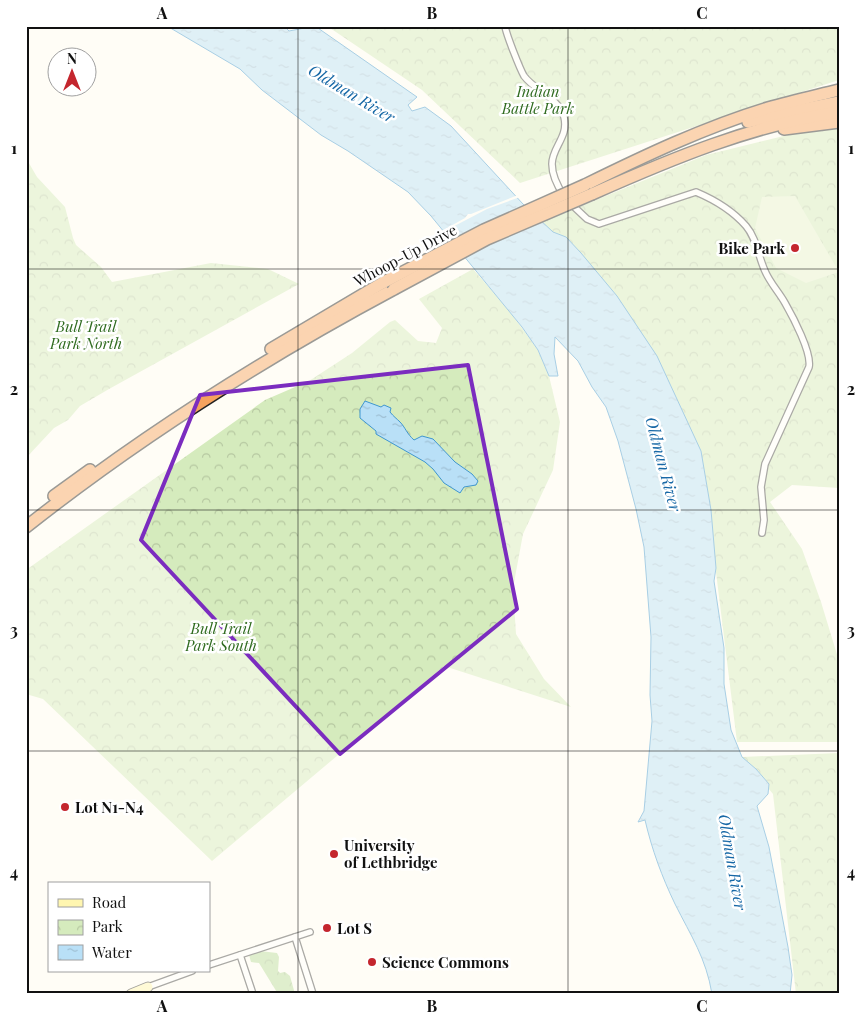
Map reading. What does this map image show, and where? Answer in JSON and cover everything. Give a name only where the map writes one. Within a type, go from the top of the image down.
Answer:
[{"type":"highway","points":[[588,189],[654,152],[742,117],[785,103],[839,90]]},
{"type":"highway","name":"Whoop-Up Drive","points":[[26,517],[116,450],[225,377],[384,282],[484,230],[588,189],[736,126],[839,102]]},
{"type":"highway","name":"Whoop-Up Drive","points":[[26,527],[120,456],[221,388],[337,320],[487,239],[588,189],[740,135],[794,120],[839,112]]},
{"type":"highway","points":[[740,135],[839,122]]},
{"type":"street","points":[[505,26],[524,76],[547,95],[562,113],[564,134],[553,157],[552,169],[556,182],[565,198],[580,213],[594,223],[605,223],[696,192],[731,211],[747,227],[755,241],[764,270],[773,288],[785,302],[809,354],[809,367],[765,464],[761,487],[764,520],[762,533]]},
{"type":"street","points":[[210,965],[310,932]]},
{"type":"street","points":[[295,937],[313,994]]},
{"type":"street","points":[[240,955],[253,994]]},
{"type":"street","points":[[131,994],[189,972]]},
{"type":"highlighted area","points":[[468,365],[517,609],[340,754],[141,540],[200,395]]},
{"type":"green space","name":"Indian Battle Park","points":[[327,26],[839,26],[839,80],[520,183],[422,90]]},
{"type":"green space","points":[[839,126],[839,488],[792,485],[770,502],[802,549],[839,661],[839,742],[737,742],[701,451],[542,222],[706,155],[800,132]]},
{"type":"green space","name":"Bull Trail Park North","points":[[26,158],[37,177],[65,207],[76,245],[101,267],[112,282],[211,263],[268,269],[299,284],[80,406],[68,420],[54,428],[26,458]]},
{"type":"green space","name":"Bike Park","points":[[795,196],[839,272],[806,283],[776,268],[755,228],[762,197]]},
{"type":"green space","name":"Bull Trail Park South","points":[[473,269],[508,309],[538,350],[549,376],[560,422],[553,470],[523,534],[513,588],[516,634],[544,679],[571,707],[444,666],[212,861],[43,699],[26,694],[26,570],[265,400],[309,381],[352,353],[390,322],[395,320],[418,341],[436,343],[442,328],[419,299]]},
{"type":"green space","points":[[839,753],[839,994],[796,994],[773,794],[742,757]]},
{"type":"green space","points":[[260,951],[277,953],[279,957],[278,971],[280,973],[285,972],[290,976],[295,994],[278,994],[259,963],[251,962],[249,955]]},
{"type":"water","name":"Oldman River","points":[[167,26],[284,26],[289,31],[315,26],[417,97],[408,105],[412,111],[425,107],[451,126],[523,204],[553,232],[566,237],[581,253],[617,296],[657,356],[701,451],[711,510],[716,568],[714,581],[724,648],[724,684],[731,730],[742,757],[769,784],[768,794],[757,806],[769,847],[788,947],[792,975],[790,994],[712,994],[702,958],[662,873],[645,820],[638,822],[644,811],[652,721],[650,695],[651,637],[644,547],[618,441],[606,407],[592,387],[578,361],[555,337],[554,354],[558,376],[549,376],[538,350],[522,327],[431,216],[408,192],[321,135],[262,90],[240,69]]},
{"type":"water","points":[[365,401],[381,407],[384,405],[391,408],[390,412],[414,440],[422,436],[433,439],[455,462],[472,474],[478,481],[476,485],[464,487],[460,493],[444,483],[425,462],[376,434],[376,431],[360,418],[360,409]]},
{"type":"pier","points":[[518,195],[520,197],[487,209],[440,232],[465,218],[468,214]]},
{"type":"place","name":"Bike Park","points":[[795,248]]},
{"type":"place","name":"Lot N1-N4","points":[[65,807]]},
{"type":"place","name":"University of Lethbridge","points":[[334,854]]},
{"type":"place","name":"Lot S","points":[[327,928]]},
{"type":"place","name":"Science Commons","points":[[372,962]]}]
